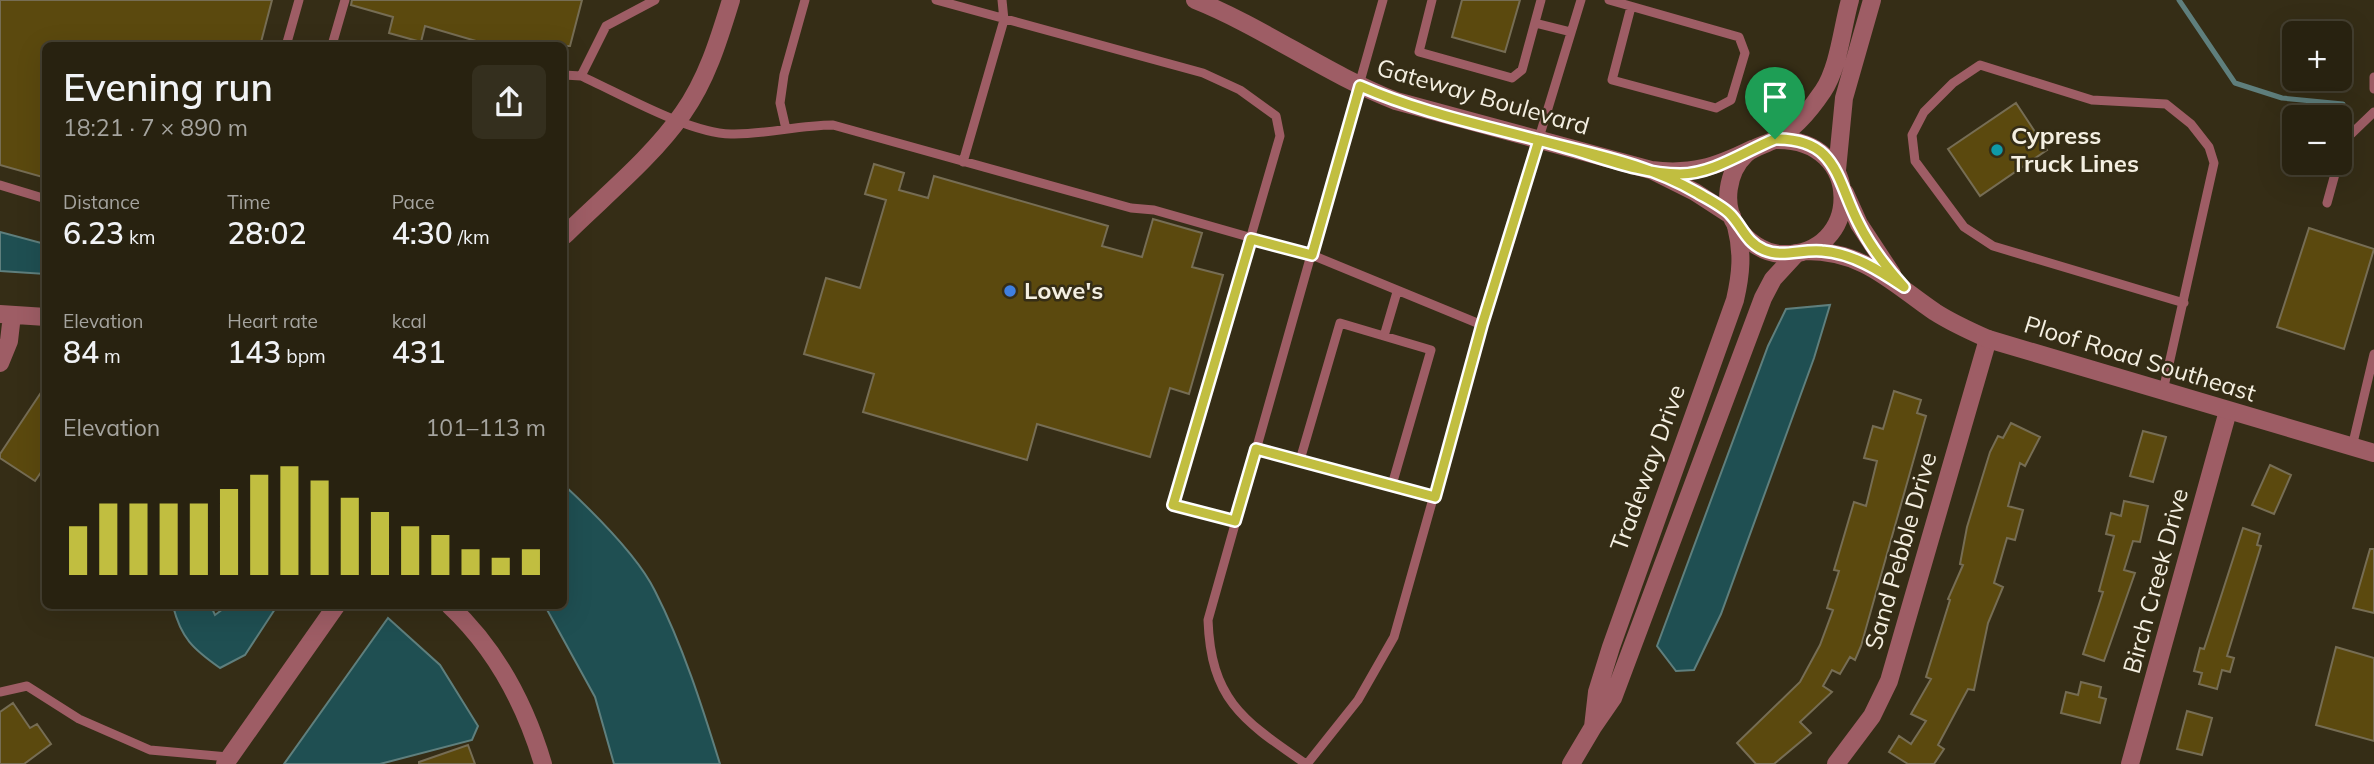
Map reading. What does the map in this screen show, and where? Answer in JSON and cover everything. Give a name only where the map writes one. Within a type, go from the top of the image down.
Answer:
[{"type":"street","points":[[567,233],[646,155],[677,120],[711,61],[731,0]]},
{"type":"street","points":[[1734,221],[1728,200],[1732,176],[1745,155],[1767,143],[1810,109],[1825,88],[1850,0]]},
{"type":"street","points":[[1837,170],[1844,99],[1872,0]]},
{"type":"street","name":"Gateway Boulevard","points":[[1202,1],[1360,86],[1411,106],[1650,170]]},
{"type":"street","points":[[1793,139],[1811,145],[1826,155],[1837,170],[1843,188],[1843,208],[1836,226],[1823,241],[1801,252],[1779,254],[1762,249],[1748,239],[1734,221],[1695,192],[1650,170],[1682,174],[1719,165],[1767,143],[1793,139]]},
{"type":"street","name":"Ploof Road Southeast","points":[[1843,188],[1859,224],[1880,260],[1904,287]]},
{"type":"street","name":"Tradeway Drive","points":[[1593,727],[1597,692],[1607,658],[1735,300],[1742,271],[1734,221]]},
{"type":"street","name":"Tradeway Drive","points":[[1571,764],[1613,698],[1763,298],[1773,279],[1801,252]]},
{"type":"street","name":"Ploof Road Southeast","points":[[1801,252],[1840,254],[1873,266],[1956,325],[1988,339],[2374,453]]},
{"type":"street","points":[[0,363],[9,341],[6,314],[42,317]]},
{"type":"street","name":"Sand Pebble Drive","points":[[1836,764],[1872,716],[1889,681],[1988,339]]},
{"type":"street","name":"Birch Creek Drive","points":[[2130,764],[2228,411]]},
{"type":"street","points":[[226,761],[333,609]]},
{"type":"street","points":[[453,609],[487,646],[506,676],[523,709],[543,764]]},
{"type":"lane","points":[[287,42],[299,0]]},
{"type":"lane","points":[[333,42],[345,0]]},
{"type":"lane","points":[[581,76],[606,26],[655,0]]},
{"type":"lane","points":[[786,129],[780,103],[784,75],[805,0]]},
{"type":"lane","points":[[936,0],[1203,73],[1240,90],[1276,116],[1280,136],[1173,505],[1235,521]]},
{"type":"lane","points":[[963,162],[1004,20],[1002,0]]},
{"type":"lane","points":[[1383,0],[1208,620],[1209,656],[1222,690],[1257,730],[1306,764],[1358,700],[1394,638],[1482,325],[1581,0]]},
{"type":"lane","points":[[1432,0],[1419,52],[1512,78],[1522,70],[1541,0]]},
{"type":"lane","points":[[1609,0],[1739,37],[1745,52],[1731,100],[1716,108],[1612,80],[1631,7]]},
{"type":"lane","points":[[1535,23],[1571,32]]},
{"type":"lane","points":[[2164,391],[2184,303],[2214,163],[2208,147],[2191,124],[2166,104],[2092,100],[1980,65],[1953,83],[1924,112],[1912,135],[1915,160],[1964,227],[1993,246],[2184,303]]},
{"type":"lane","points":[[567,75],[581,76],[677,120],[727,134],[833,125],[1131,208],[1154,209],[1312,255],[1482,325]]},
{"type":"lane","points":[[2374,77],[2374,89]]},
{"type":"lane","points":[[2352,132],[2374,112]]},
{"type":"lane","points":[[2327,203],[2335,175]]},
{"type":"lane","points":[[0,185],[42,198]]},
{"type":"lane","points":[[1384,336],[1397,292]]},
{"type":"lane","points":[[1300,460],[1340,323],[1431,351],[1392,485]]},
{"type":"lane","points":[[2352,447],[2374,354]]},
{"type":"lane","points":[[1256,449],[1435,497]]},
{"type":"lane","points":[[0,692],[27,686],[79,719],[150,750],[226,761]]},
{"type":"water","points":[[0,232],[42,243],[42,274],[0,271]]},
{"type":"water","points":[[1830,305],[1814,358],[1721,614],[1694,670],[1676,671],[1657,646],[1768,346],[1786,309]]},
{"type":"water","points":[[567,488],[638,563],[655,591],[683,655],[720,764],[614,764],[595,697],[547,609],[567,609]]},
{"type":"water","points":[[174,609],[212,609],[215,615],[223,609],[275,609],[245,655],[220,668],[189,642]]},
{"type":"water","points":[[388,618],[440,665],[478,726],[472,740],[380,764],[284,764]]},
{"type":"building","points":[[0,0],[272,0],[261,42],[42,42],[42,177],[0,165]]},
{"type":"building","points":[[352,0],[582,0],[570,46],[567,46],[567,42],[479,42],[425,26],[421,42],[389,33],[393,17],[351,5]]},
{"type":"building","points":[[1462,0],[1520,0],[1505,52],[1452,37]]},
{"type":"building","name":"Cypress Truck Lines","points":[[2016,103],[2047,150],[1980,196],[1948,149]]},
{"type":"building","points":[[874,164],[904,173],[899,190],[928,198],[934,176],[1108,226],[1102,246],[1142,257],[1153,219],[1202,233],[1192,267],[1223,275],[1189,394],[1170,388],[1150,457],[1037,424],[1027,460],[863,412],[874,374],[804,354],[826,278],[860,288],[886,200],[865,194]]},
{"type":"building","points":[[2309,228],[2374,249],[2344,349],[2277,327]]},
{"type":"building","points":[[42,391],[42,471],[35,481],[0,458],[0,454]]},
{"type":"building","points":[[1894,391],[1921,400],[1917,413],[1926,416],[1861,646],[1855,660],[1850,657],[1840,674],[1832,670],[1823,686],[1832,692],[1800,722],[1811,733],[1774,764],[1756,764],[1737,743],[1800,682],[1820,645],[1833,610],[1827,608],[1839,571],[1834,570],[1854,502],[1866,506],[1877,461],[1864,458],[1873,426],[1883,429]]},
{"type":"building","points":[[2011,423],[2040,437],[2025,466],[2020,463],[2008,506],[2023,510],[2015,540],[2007,538],[1994,583],[2003,587],[1988,623],[1974,690],[1968,689],[1938,745],[1944,749],[1934,764],[1908,764],[1889,752],[1899,736],[1911,744],[1926,721],[1911,714],[1931,679],[1926,677],[1950,600],[1948,599],[1963,565],[1960,564],[1967,527],[1990,452],[1998,436],[2003,438]]},
{"type":"building","points":[[2143,431],[2166,437],[2153,482],[2130,476]]},
{"type":"building","points":[[2270,465],[2291,475],[2274,514],[2252,505]]},
{"type":"building","points":[[2124,501],[2148,506],[2140,542],[2133,541],[2124,570],[2135,573],[2104,661],[2083,654],[2103,592],[2099,591],[2114,536],[2106,534],[2111,513],[2121,516]]},
{"type":"building","points":[[2243,528],[2260,534],[2257,545],[2261,546],[2227,656],[2234,658],[2230,672],[2222,670],[2217,689],[2199,684],[2202,673],[2194,671],[2200,648],[2204,649]]},
{"type":"building","points":[[2370,549],[2374,549],[2374,613],[2353,608]]},
{"type":"building","points":[[2336,647],[2374,658],[2374,741],[2316,725]]},
{"type":"building","points":[[2081,682],[2101,687],[2099,697],[2106,699],[2100,723],[2061,713],[2066,692],[2078,695]]},
{"type":"building","points":[[13,703],[30,728],[37,724],[51,744],[24,764],[0,764],[0,712]]},
{"type":"building","points":[[2187,711],[2212,718],[2202,755],[2177,749]]},
{"type":"building","points":[[468,745],[475,764],[419,764],[419,762]]},
{"type":"waterway","points":[[2179,0],[2235,83],[2282,98],[2343,104]]},
{"type":"place","name":"Cypress Truck Lines","points":[[1997,150]]},
{"type":"place","name":"Lowe's","points":[[1010,291]]},
{"type":"route","points":[[1775,139],[1719,165],[1682,174],[1650,170],[1539,140],[1411,106],[1360,86],[1312,255],[1251,239],[1173,505],[1235,521],[1256,449],[1435,497],[1482,325],[1539,140],[1595,155],[1650,170],[1695,192],[1732,216],[1736,226],[1762,249],[1779,254],[1806,251],[1840,254],[1873,266],[1904,287],[1880,260],[1859,224],[1837,170],[1826,155],[1811,145],[1793,139],[1775,139]]}]
